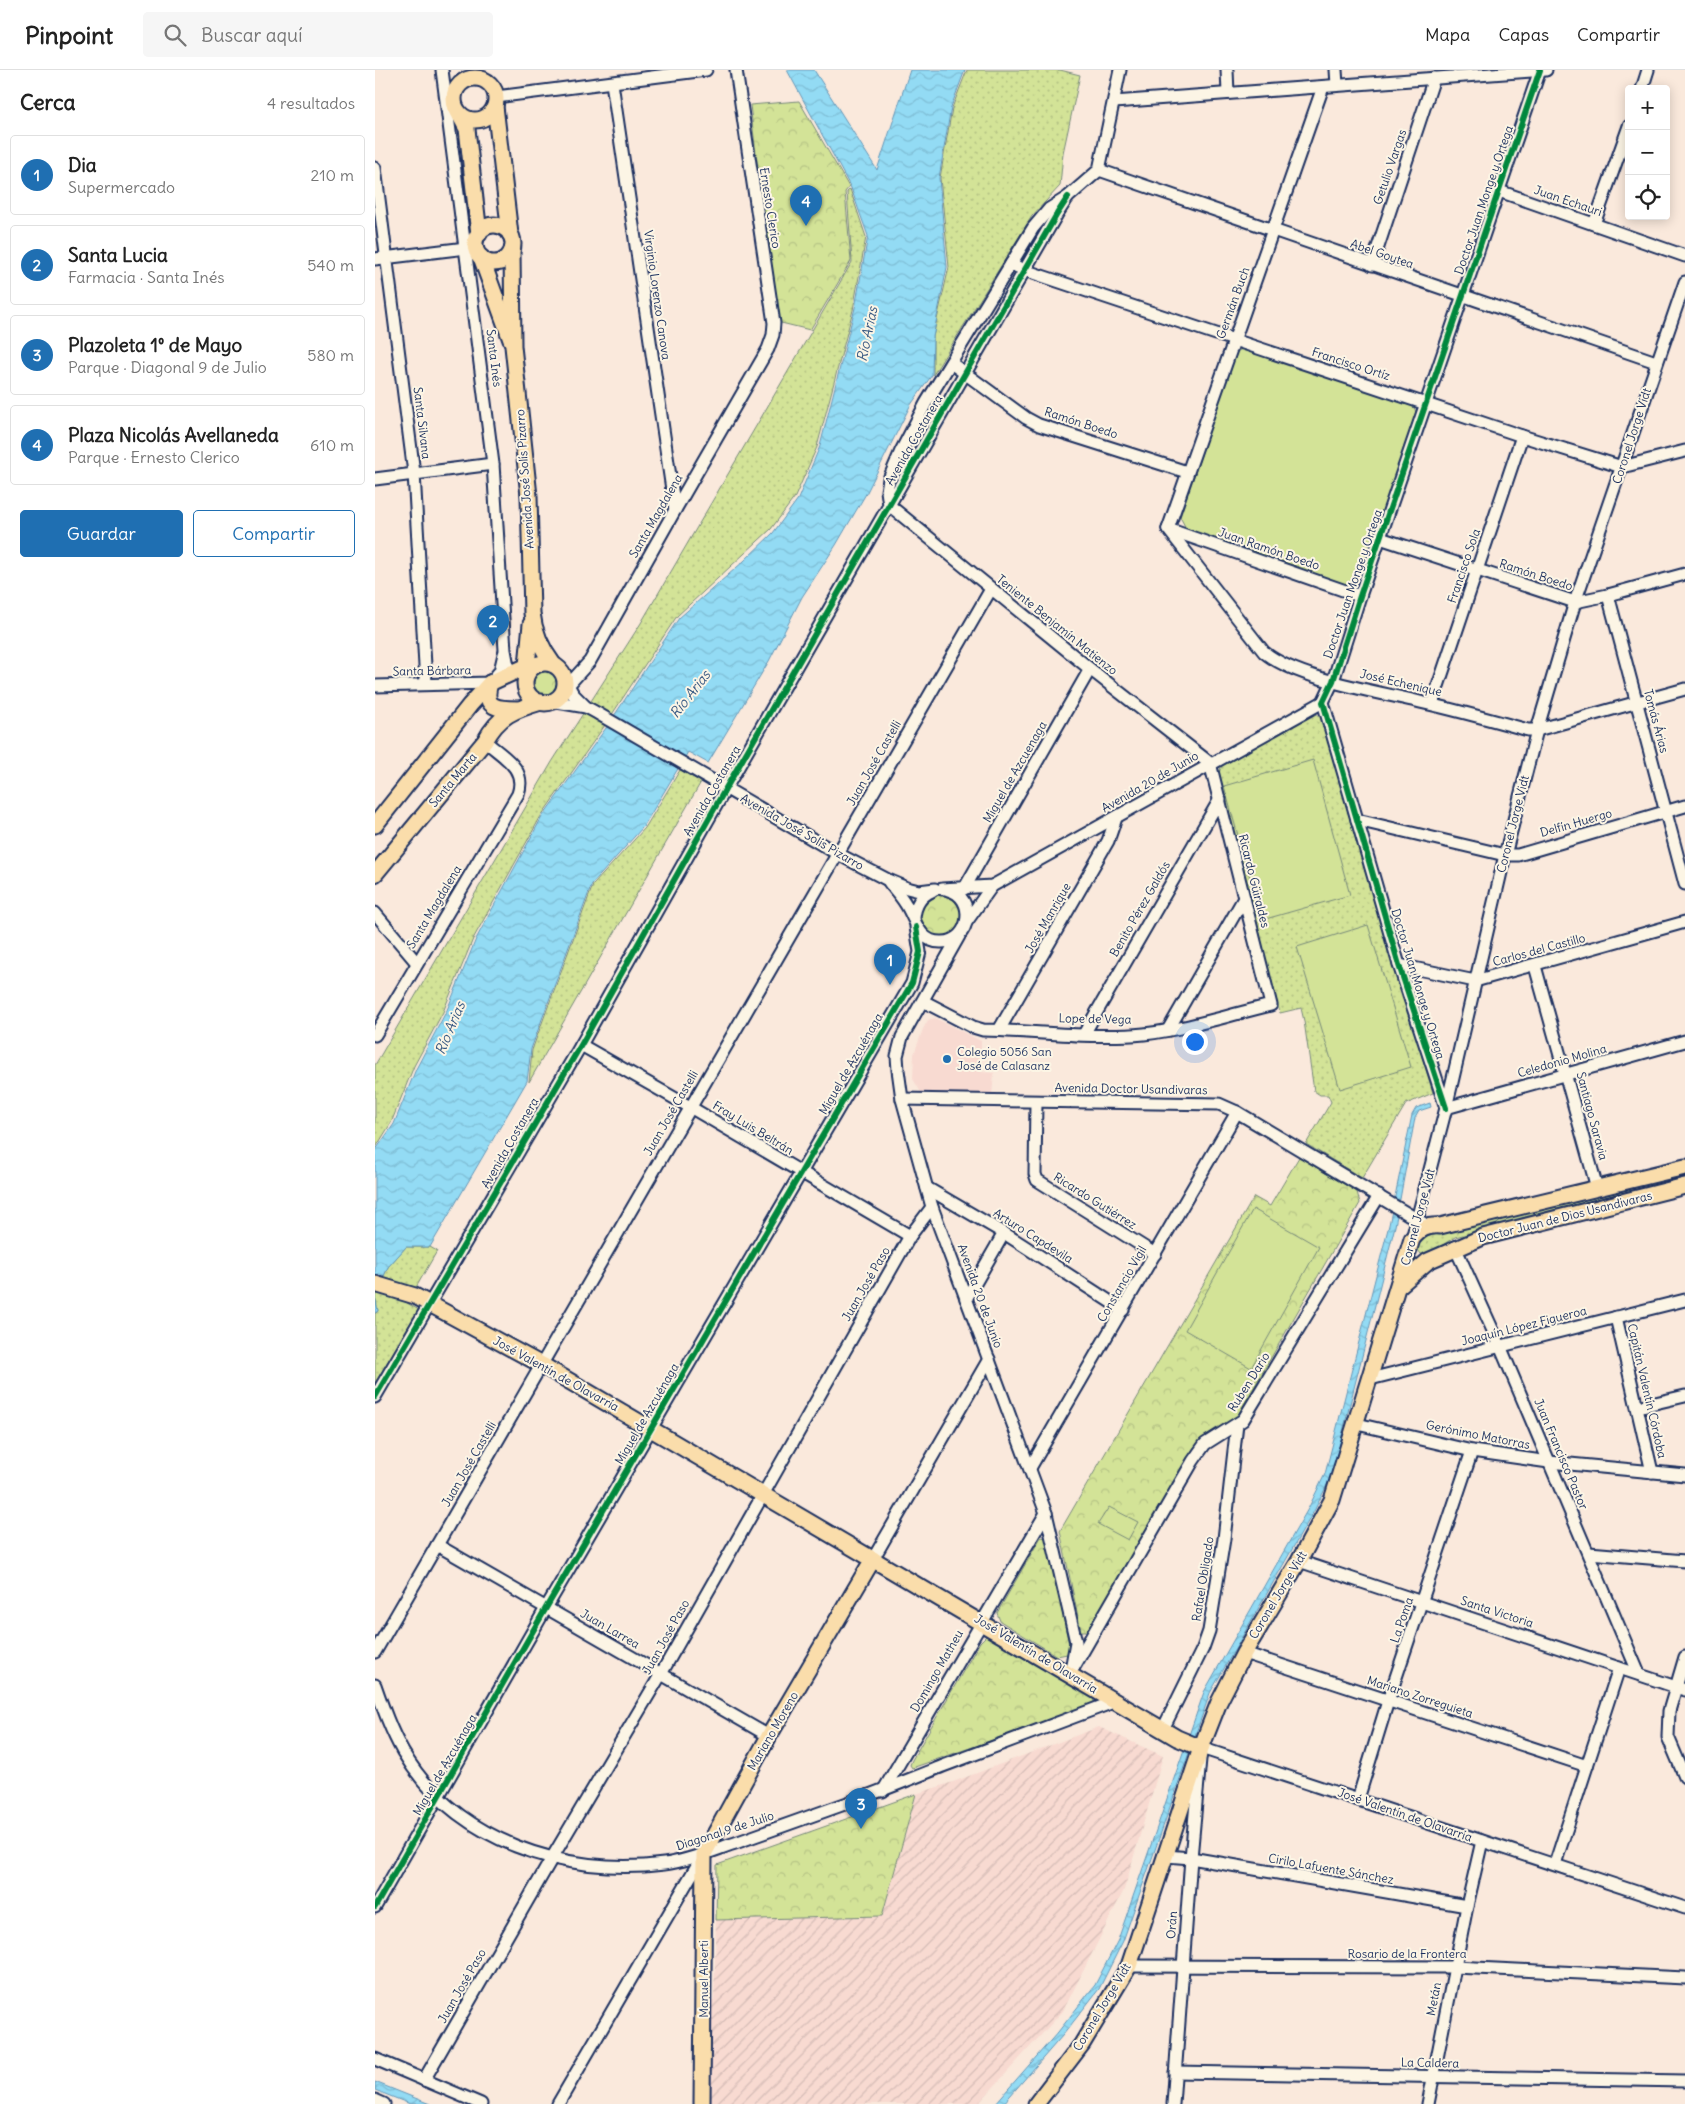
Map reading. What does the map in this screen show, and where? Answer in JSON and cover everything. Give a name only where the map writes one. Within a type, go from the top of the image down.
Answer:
[{"type":"main road","points":[[453,102],[460,70]]},
{"type":"main road","name":"Avenida José Solís Pizarro","points":[[487,70],[494,97],[510,234],[513,239],[513,346],[529,496],[532,613],[534,629],[539,643],[553,664]]},
{"type":"main road","points":[[475,78],[482,79],[494,97],[487,116],[474,120],[468,119],[453,102],[468,79],[475,78]]},
{"type":"main road","name":"Avenida José Solís Pizarro","points":[[453,102],[467,128],[476,246],[513,346]]},
{"type":"main road","points":[[510,234],[506,230],[489,226],[476,246],[492,263],[499,263],[509,256],[512,250]]},
{"type":"main road","name":"Avenida José Solís Pizarro","points":[[525,670],[532,613]]},
{"type":"main road","points":[[375,825],[470,705],[490,683],[525,670],[544,663],[553,664],[559,669],[557,691],[533,699],[525,685],[525,670]]},
{"type":"main road","points":[[490,683],[487,694],[489,702],[504,709],[521,708]]},
{"type":"main road","name":"Santa Marta","points":[[375,874],[500,719],[557,691]]},
{"type":"main road","points":[[470,705],[482,707],[488,711],[489,735]]},
{"type":"main road","name":"Doctor Juan de Dios Usandivaras","points":[[1430,1224],[1685,1167]]},
{"type":"main road","name":"Doctor Juan de Dios Usandivaras","points":[[1399,1286],[1430,1260],[1455,1247],[1483,1236],[1685,1186]]},
{"type":"main road","points":[[1430,1260],[1419,1258],[1415,1255],[1412,1241],[1423,1228],[1430,1224],[1455,1247]]},
{"type":"main road","name":"Coronel Jorge Vidt","points":[[1036,2104],[1081,2044],[1129,1966],[1198,1747],[1244,1653],[1299,1562],[1332,1500],[1412,1241]]},
{"type":"main road","name":"José Valentín de Olavarría","points":[[375,1284],[410,1294],[542,1366],[762,1493],[1116,1702],[1198,1747]]},
{"type":"main road","name":"Mariano Moreno","points":[[704,1854],[769,1736],[873,1558]]},
{"type":"main road","name":"Manuel Alberti","points":[[702,2104],[704,1854]]},
{"type":"street","points":[[442,70],[453,102]]},
{"type":"street","points":[[494,97],[706,70]]},
{"type":"street","name":"Ernesto Clerico","points":[[736,70],[773,323],[773,335],[768,349]]},
{"type":"street","points":[[1099,170],[1120,70]]},
{"type":"street","points":[[1227,70],[1228,93]]},
{"type":"street","points":[[1336,70],[1337,85]]},
{"type":"street","name":"Doctor Juan Monge y Ortega","points":[[1446,1108],[1399,965],[1323,702],[1333,681],[1360,596],[1540,70]]},
{"type":"street","points":[[1114,102],[1323,87],[1441,75],[1546,70]]},
{"type":"street","points":[[1643,85],[1648,70]]},
{"type":"street","name":"Getulio Vargas","points":[[1372,265],[1441,75]]},
{"type":"street","name":"Virginio Lorenzo Canova","points":[[612,83],[675,510]]},
{"type":"street","name":"Germán Buch","points":[[1168,529],[1323,87]]},
{"type":"street","points":[[1594,224],[1628,130]]},
{"type":"street","name":"Santa Silvana","points":[[375,168],[415,473],[426,683]]},
{"type":"street","name":"Abel Goytea","points":[[1099,170],[1462,297],[1656,362]]},
{"type":"street","name":"Avenida Costanera","points":[[889,505],[887,491],[889,478],[897,460],[927,403],[1033,228],[1049,209],[1068,197],[1099,170]]},
{"type":"street","name":"Juan Echauri","points":[[1499,191],[1685,256]]},
{"type":"street","name":"Avenida Costanera","points":[[375,1397],[581,1045],[726,788],[1024,270],[1068,197]]},
{"type":"street","points":[[375,259],[476,246]]},
{"type":"street","name":"Santa Inés","points":[[476,246],[505,650],[508,666],[525,670]]},
{"type":"street","name":"Francisco Ortíz","points":[[1011,264],[1024,270],[1622,468]]},
{"type":"street","name":"Coronel Jorge Vidt","points":[[1430,1224],[1446,1108],[1505,855],[1537,730],[1575,602],[1685,282]]},
{"type":"street","name":"Santa Magdalena","points":[[557,691],[590,661],[768,349]]},
{"type":"street","name":"Ramón Boedo","points":[[951,363],[1025,418],[1039,425],[1187,472]]},
{"type":"street","name":"Francisco Sola","points":[[1432,704],[1522,436]]},
{"type":"street","points":[[1622,468],[1685,451]]},
{"type":"street","points":[[375,479],[493,464]]},
{"type":"street","name":"Teniente Benjamín Matienzo","points":[[889,505],[1090,669],[1210,763]]},
{"type":"street","name":"Juan Ramón Boedo","points":[[1168,529],[1360,596]]},
{"type":"street","name":"José Echenique","points":[[1168,529],[1264,652],[1281,664],[1333,681],[1432,704],[1528,730],[1537,730],[1685,689]]},
{"type":"street","name":"Ramón Boedo","points":[[1380,538],[1575,602],[1685,574]]},
{"type":"street","name":"Juan José Castelli","points":[[375,1652],[991,589]]},
{"type":"street","name":"Tomás Árias","points":[[1608,595],[1685,884]]},
{"type":"street","name":"Santa Inés","points":[[490,683],[500,671],[505,650]]},
{"type":"street","name":"Miguel de Azcuenaga","points":[[964,889],[1090,669]]},
{"type":"street","name":"Santa Bárbara","points":[[375,686],[426,683],[490,683]]},
{"type":"street","name":"Avenida José Solís Pizarro","points":[[557,691],[573,694],[586,707]]},
{"type":"street","name":"Avenida José Solís Pizarro","points":[[557,691],[838,854],[888,880],[919,891],[939,889]]},
{"type":"street","name":"Avenida 20 de Junio","points":[[939,889],[992,886],[1116,818],[1210,763],[1323,702]]},
{"type":"street","name":"Santa Magdalena","points":[[375,1035],[518,794],[521,776],[489,735]]},
{"type":"street","name":"Ricardo Güiraldes","points":[[1210,763],[1271,1005]]},
{"type":"street","name":"Benito Pérez Galdós","points":[[1085,1034],[1219,799]]},
{"type":"street","name":"Delfín Huergo","points":[[1357,820],[1505,855],[1518,855],[1685,806]]},
{"type":"street","name":"José Manrique","points":[[999,1030],[1108,841],[1116,818]]},
{"type":"street","name":"Avenida José Solís Pizarro","points":[[888,880],[915,923]]},
{"type":"street","name":"Avenida 20 de Junio","points":[[967,920],[992,886]]},
{"type":"street","points":[[939,889],[951,891],[959,896],[967,911],[967,920],[959,936],[944,943],[936,942],[921,934],[915,923],[917,903],[922,897],[939,889]]},
{"type":"street","points":[[1168,1030],[1244,898]]},
{"type":"street","points":[[375,913],[417,963]]},
{"type":"street","name":"Carlos del Castillo","points":[[1399,965],[1475,981],[1535,966],[1685,922]]},
{"type":"street","name":"Miguel de Azcuénaga","points":[[375,1908],[440,1797],[546,1608],[912,983],[920,952],[915,923]]},
{"type":"street","name":"Avenida 20 de Junio","points":[[959,936],[899,1046],[898,1070],[903,1099],[932,1207],[1046,1513],[1076,1642],[1070,1675]]},
{"type":"street","name":"Santiago Saravia","points":[[1535,966],[1597,1188]]},
{"type":"street","name":"Lope de Vega","points":[[923,1001],[973,1027],[1085,1034],[1142,1034],[1168,1030],[1271,1005]]},
{"type":"street","name":"Celedonio Molina","points":[[1446,1108],[1685,1041]]},
{"type":"street","name":"Fray Luis Beltrán","points":[[581,1045],[910,1236]]},
{"type":"street","name":"Avenida Doctor Usandivaras","points":[[903,1099],[1219,1104],[1237,1112],[1395,1206],[1430,1224]]},
{"type":"street","name":"Ricardo Gutiérrez","points":[[1036,1102],[1035,1174],[1037,1180],[1155,1254]]},
{"type":"street","name":"Constancio Vigil","points":[[1030,1468],[1237,1112]]},
{"type":"street","name":"Arturo Capdevila","points":[[927,1188],[1004,1233],[1123,1310]]},
{"type":"street","name":"Ruben Dario","points":[[1070,1675],[1193,1461],[1205,1444],[1243,1420],[1379,1196]]},
{"type":"street","name":"Juan José Paso","points":[[424,2080],[661,1674],[762,1493],[910,1236],[932,1207]]},
{"type":"street","points":[[966,1299],[1004,1233]]},
{"type":"street","name":"Juan Francisco Pastor","points":[[1455,1247],[1500,1346],[1639,1674]]},
{"type":"street","name":"Joaquín López Figueroa","points":[[1370,1379],[1685,1300]]},
{"type":"street","name":"Capitán Valentín Córdoba","points":[[1616,1318],[1652,1472]]},
{"type":"street","name":"Mariano Moreno","points":[[873,1558],[989,1359]]},
{"type":"street","points":[[1638,1407],[1685,1396]]},
{"type":"street","name":"Rafael Obligado","points":[[1163,1729],[1203,1648],[1209,1631],[1224,1539],[1237,1424]]},
{"type":"street","name":"Gerónimo Matorras","points":[[1357,1424],[1473,1451],[1549,1462],[1685,1475]]},
{"type":"street","name":"La Poma","points":[[1358,1799],[1388,1701],[1473,1451]]},
{"type":"street","name":"Domingo Matheu","points":[[883,1791],[1046,1513]]},
{"type":"street","name":"Juan Larrea","points":[[437,1545],[769,1736]]},
{"type":"street","points":[[1589,1553],[1685,1561]]},
{"type":"street","name":"Santa Victoria","points":[[1299,1562],[1680,1689]]},
{"type":"street","name":"Mariano Zorreguieta","points":[[1244,1653],[1587,1766]]},
{"type":"street","points":[[1685,1657],[1680,1689],[1669,1712],[1669,1737],[1685,1777]]},
{"type":"street","points":[[1555,1864],[1619,1668]]},
{"type":"street","name":"Diagonal 9 de Julio","points":[[375,1685],[383,1710],[404,1754],[440,1797],[481,1830],[519,1849],[552,1858],[590,1864],[631,1867],[666,1864],[704,1854],[883,1791],[1116,1702]]},
{"type":"street","name":"José Valentín de Olavarría","points":[[1198,1747],[1685,1908]]},
{"type":"street","name":"Orán","points":[[1173,2104],[1198,1747]]},
{"type":"street","name":"Metán","points":[[1429,2104],[1467,1906],[1482,1841]]},
{"type":"street","name":"Mariano Moreno","points":[[558,2104],[704,1854]]},
{"type":"street","name":"Cirilo Lafuente Sánchez","points":[[1165,1856],[1191,1858],[1467,1906]]},
{"type":"street","name":"Rosario de la Frontera","points":[[1129,1966],[1455,1967],[1685,1978]]},
{"type":"street","points":[[375,2060],[481,2104]]},
{"type":"street","name":"La Caldera","points":[[1175,2072],[1685,2081]]},
{"type":"street","points":[[375,2100],[384,2104]]},
{"type":"shaded area","name":"Colegio 5056 San José de Calasanz","points":[[935,1018],[981,1041],[981,1072],[994,1073],[992,1096],[922,1094],[913,1079],[914,1054],[928,1020]]},
{"type":"shaded area","points":[[1099,1727],[1163,1756],[1124,1890],[1063,2011],[978,2104],[702,2104],[704,2001],[714,2001],[716,1920],[882,1916],[916,1794]]},
{"type":"green space","points":[[967,70],[1060,70],[1080,75],[1063,153],[1060,186],[1032,216],[933,375],[933,337],[949,267],[940,178],[952,108]]},
{"type":"green space","points":[[799,101],[849,187],[845,192],[851,261],[810,330],[777,322],[750,105]]},
{"type":"green space","points":[[850,189],[866,237],[853,310],[817,447],[795,497],[771,529],[677,616],[603,728],[541,816],[473,939],[443,1012],[414,1066],[391,1123],[375,1149],[375,1065],[552,762],[641,623],[852,262],[847,192]]},
{"type":"green space","points":[[1246,347],[1413,405],[1416,412],[1359,582],[1349,586],[1187,530],[1180,517],[1236,352]]},
{"type":"green space","points":[[546,669],[556,673],[560,683],[556,693],[546,697],[536,693],[532,683],[536,673]]},
{"type":"green space","points":[[1313,713],[1320,716],[1433,1093],[1406,1104],[1362,1178],[1306,1144],[1331,1102],[1328,1095],[1320,1095],[1314,1091],[1301,1008],[1280,1013],[1218,775],[1222,765]]},
{"type":"green space","points":[[1313,760],[1350,895],[1262,920],[1224,786]]},
{"type":"green space","points":[[680,770],[701,782],[529,1082],[532,1050],[593,885],[645,828]]},
{"type":"green space","points":[[943,894],[951,896],[962,907],[963,924],[948,939],[925,934],[920,913],[923,902],[927,898]]},
{"type":"green space","points":[[1368,925],[1411,1067],[1340,1089],[1297,947]]},
{"type":"green space","points":[[1299,1157],[1357,1192],[1360,1203],[1237,1417],[1194,1447],[1089,1631],[1081,1631],[1060,1531],[1254,1197],[1270,1206]]},
{"type":"green space","points":[[1685,1174],[1685,1180],[1455,1237],[1427,1255],[1421,1254],[1418,1250],[1419,1242],[1425,1237]]},
{"type":"green space","points":[[1253,1209],[1319,1247],[1251,1368],[1185,1330]]},
{"type":"green space","points":[[406,1247],[430,1247],[437,1251],[407,1303],[419,1310],[375,1383],[375,1314],[378,1311],[375,1296],[388,1267]]},
{"type":"green space","points":[[1109,1507],[1138,1522],[1128,1540],[1098,1524]]},
{"type":"green space","points":[[1041,1537],[1047,1538],[1070,1650],[1067,1654],[1057,1656],[1000,1621],[997,1613]]},
{"type":"green space","points":[[986,1636],[993,1638],[1092,1696],[1094,1701],[1091,1706],[912,1768],[910,1765],[912,1760],[980,1642]]},
{"type":"green space","points":[[916,1794],[882,1916],[716,1920],[717,1865]]},
{"type":"water","name":"Río Arias","points":[[787,70],[814,70],[877,170],[910,70],[965,70],[951,107],[939,178],[947,267],[933,337],[932,375],[910,406],[867,492],[836,545],[802,597],[769,661],[708,763],[688,752],[643,827],[592,884],[531,1049],[527,1081],[430,1247],[406,1247],[388,1267],[375,1296],[375,1151],[394,1124],[416,1069],[447,1010],[476,939],[542,817],[606,728],[679,618],[773,533],[798,499],[820,446],[855,308],[868,236],[851,188]]},
{"type":"water","points":[[1430,1103],[1431,1107],[1419,1111],[1415,1118],[1395,1226],[1332,1475],[1314,1511],[1210,1693],[1123,1941],[1099,1989],[1063,2035],[1003,2104],[995,2104],[1058,2032],[1095,1985],[1118,1940],[1204,1692],[1309,1507],[1325,1474],[1389,1225],[1412,1115],[1416,1108]]},
{"type":"water","points":[[375,1296],[378,1311],[375,1313]]},
{"type":"water","points":[[375,2082],[430,2104],[410,2104],[375,2090]]},
{"type":"cycle path","points":[[1446,1108],[1399,965],[1323,702],[1333,681],[1360,596],[1540,70]]},
{"type":"cycle path","points":[[375,1397],[581,1045],[726,788],[1068,197]]},
{"type":"cycle path","points":[[375,1907],[546,1608],[912,983],[920,952],[916,927]]},
{"type":"place","name":"Plaza Nicolás Avellaneda","points":[[806,226]]},
{"type":"place","name":"Santa Lucia","points":[[493,646]]},
{"type":"place","name":"Dia","points":[[890,985]]},
{"type":"place","name":"Colegio 5056 San José de Calasanz","points":[[947,1059]]},
{"type":"place","name":"Plazoleta 1° de Mayo","points":[[861,1829]]}]
